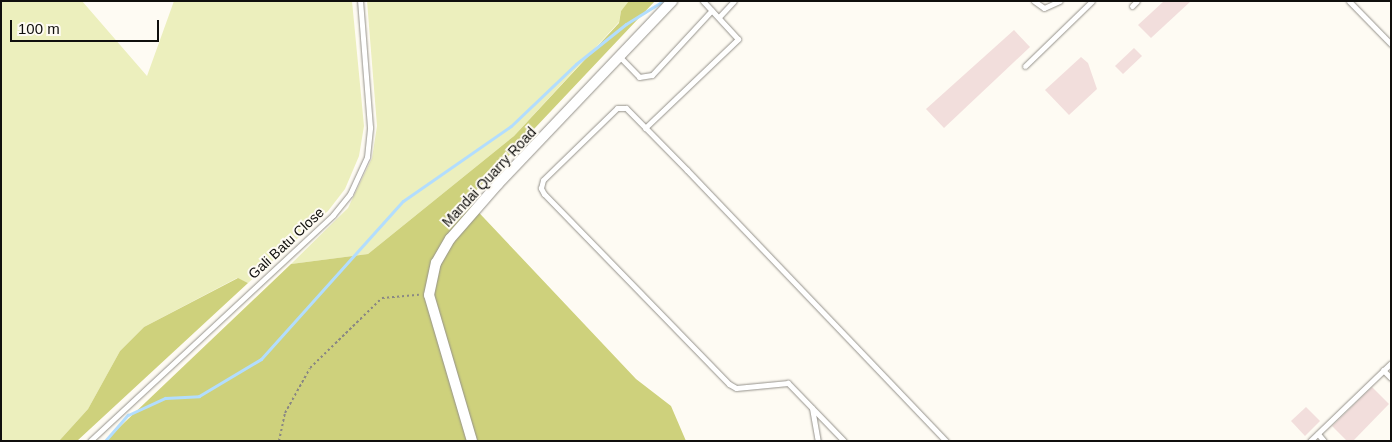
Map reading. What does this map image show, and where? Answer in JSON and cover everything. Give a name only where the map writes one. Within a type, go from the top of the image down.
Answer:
[{"type":"street","name":"Mandai Quarry Road","points":[[472,441],[429,295],[436,264],[450,239],[672,1]]},
{"type":"lane","name":"Gali Batu Close","points":[[90,441],[333,215],[350,194],[367,157],[370,127],[360,1]]},
{"type":"lane","points":[[645,128],[736,43],[736,34],[702,1]]},
{"type":"lane","points":[[1034,1],[1050,8],[1060,1]]},
{"type":"lane","points":[[1025,66],[1092,1]]},
{"type":"lane","points":[[1349,1],[1391,44]]},
{"type":"lane","points":[[719,17],[731,2]]},
{"type":"lane","points":[[619,56],[639,77],[652,75],[712,10]]},
{"type":"lane","points":[[844,441],[812,407],[784,382],[736,388],[730,384],[541,188],[543,180],[617,108],[626,108],[946,441]]},
{"type":"lane","points":[[1310,441],[1391,363]]},
{"type":"lane","points":[[1383,370],[1391,378]]},
{"type":"lane","points":[[812,407],[818,441]]},
{"type":"lane","points":[[1318,434],[1324,441]]},
{"type":"path","points":[[279,441],[285,413],[310,368],[382,298],[429,295]]},
{"type":"green space","points":[[1,1],[82,1],[147,76],[174,1],[352,1],[364,126],[359,156],[345,189],[328,211],[248,283],[237,278],[144,327],[120,351],[88,409],[59,441],[1,441]]},
{"type":"green space","points":[[367,1],[630,2],[621,11],[619,22],[514,136],[368,254],[291,264],[348,208],[372,158],[377,126]]},
{"type":"green space","points":[[629,1],[655,1],[467,200],[636,379],[671,406],[686,441],[105,441],[291,264],[368,254],[514,136],[619,23],[621,11]]},
{"type":"green space","points":[[238,278],[248,283],[77,441],[59,441],[88,409],[120,351],[144,327]]},
{"type":"building","points":[[1164,1],[1191,1],[1151,38],[1138,25]]},
{"type":"building","points":[[1014,30],[1030,47],[944,128],[926,109]]},
{"type":"building","points":[[1134,48],[1142,56],[1123,74],[1115,66]]},
{"type":"building","points":[[1081,57],[1088,63],[1097,89],[1069,115],[1045,90]]},
{"type":"building","points":[[1372,387],[1389,404],[1353,441],[1347,441],[1332,426]]},
{"type":"building","points":[[1306,407],[1320,421],[1305,436],[1291,421]]},
{"type":"waterway","points":[[105,441],[128,415],[165,398],[199,396],[261,359],[403,201],[511,126],[576,64],[626,24],[663,1]]}]
